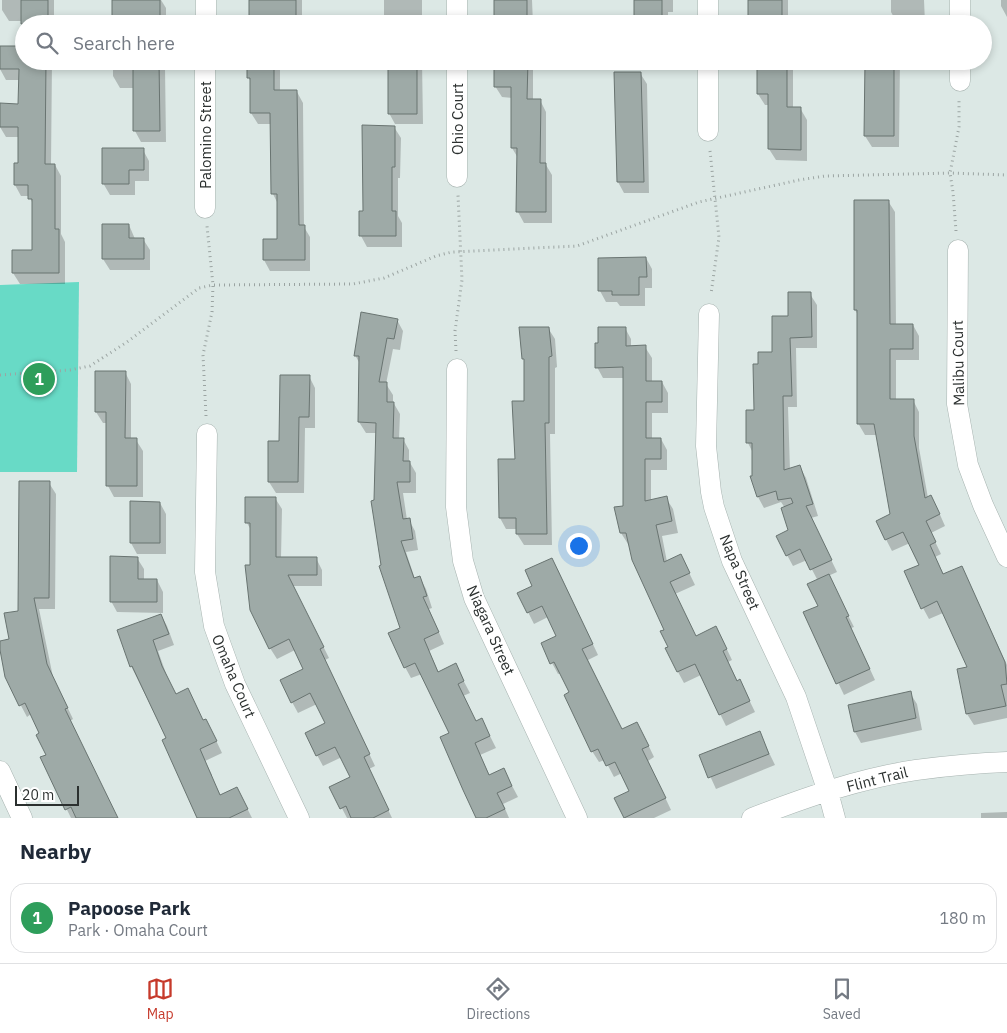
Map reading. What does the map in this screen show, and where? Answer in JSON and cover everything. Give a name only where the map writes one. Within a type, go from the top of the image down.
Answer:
[{"type":"street","points":[[206,0],[206,15]]},
{"type":"street","points":[[457,0],[457,15]]},
{"type":"street","points":[[708,0],[708,15]]},
{"type":"street","points":[[960,0],[960,15]]},
{"type":"street","name":"Palomino Street","points":[[205,70],[205,208]]},
{"type":"street","name":"Ohio Court","points":[[457,70],[457,178]]},
{"type":"street","points":[[708,70],[708,131]]},
{"type":"street","name":"Malibu Court","points":[[958,250],[957,404],[968,465],[983,504],[1007,555]]},
{"type":"street","name":"Napa Street","points":[[709,314],[706,446],[714,507],[732,561],[796,697],[835,818]]},
{"type":"street","name":"Niagara Street","points":[[457,369],[456,507],[463,561],[474,598],[577,818]]},
{"type":"street","name":"Omaha Court","points":[[207,434],[205,572],[214,626],[235,684],[299,818]]},
{"type":"street","name":"Flint Trail","points":[[752,818],[870,779],[915,770],[978,763],[1007,762]]},
{"type":"street","points":[[0,771],[22,818]]},
{"type":"path","points":[[958,250],[954,192],[950,173],[959,127],[960,71]]},
{"type":"path","points":[[708,131],[719,236],[709,314]]},
{"type":"path","points":[[0,375],[70,370],[90,366],[127,342],[199,288],[213,285],[353,284],[384,278],[436,256],[460,251],[577,246],[699,202],[825,176],[950,173],[1007,175]]},
{"type":"path","points":[[457,178],[462,280],[455,331],[457,369]]},
{"type":"path","points":[[205,208],[213,285],[212,312],[203,355],[207,434]]},
{"type":"green space","points":[[79,282],[77,472],[0,472],[0,285]]},
{"type":"building","points":[[21,0],[48,0],[48,15],[21,15]]},
{"type":"building","points":[[112,0],[160,0],[160,15],[112,15]]},
{"type":"building","points":[[249,0],[296,0],[296,15],[249,15]]},
{"type":"building","points":[[494,0],[527,0],[527,15],[494,15]]},
{"type":"building","points":[[634,0],[662,0],[662,15],[634,15]]},
{"type":"building","points":[[748,0],[782,0],[782,15],[748,15]]},
{"type":"building","points":[[0,46],[15,46],[15,69],[0,69]]},
{"type":"building","points":[[19,70],[46,70],[45,164],[55,164],[55,229],[59,229],[59,273],[12,273],[12,250],[32,250],[32,199],[28,199],[28,185],[14,185],[14,163],[18,163],[18,127],[0,127],[0,103],[18,104]]},
{"type":"building","points":[[133,70],[159,70],[160,131],[133,131]]},
{"type":"building","points":[[247,70],[274,70],[274,90],[297,90],[299,225],[305,225],[305,260],[263,260],[263,239],[277,239],[277,194],[271,194],[270,113],[250,113],[250,78],[247,78]]},
{"type":"building","points":[[388,70],[417,70],[417,114],[388,114]]},
{"type":"building","points":[[494,70],[528,70],[527,99],[541,99],[540,163],[546,163],[546,212],[516,212],[517,148],[511,148],[511,87],[494,87]]},
{"type":"building","points":[[757,70],[787,70],[787,107],[801,107],[801,150],[768,149],[768,94],[757,94]]},
{"type":"building","points":[[865,70],[894,70],[894,136],[864,136]]},
{"type":"building","points":[[614,72],[641,72],[644,182],[617,182]]},
{"type":"building","points":[[362,125],[395,126],[395,167],[392,167],[392,211],[396,211],[396,236],[359,236],[359,211],[363,211]]},
{"type":"building","points":[[102,148],[144,148],[144,170],[129,170],[129,184],[102,184]]},
{"type":"building","points":[[854,200],[889,200],[890,324],[913,324],[913,349],[890,349],[890,399],[914,399],[914,436],[925,498],[931,495],[940,514],[926,521],[936,542],[930,545],[943,574],[962,566],[1005,662],[1007,684],[1001,685],[1006,706],[966,714],[957,669],[967,667],[937,601],[921,609],[904,571],[919,565],[903,532],[885,540],[876,521],[890,514],[874,424],[857,424],[857,310],[854,310]]},
{"type":"building","points":[[102,224],[129,224],[129,238],[144,238],[144,259],[102,259]]},
{"type":"building","points":[[646,257],[647,277],[639,277],[639,295],[612,295],[612,291],[598,291],[598,258]]},
{"type":"building","points":[[788,292],[811,292],[812,337],[790,338],[792,396],[783,396],[784,470],[800,465],[813,504],[806,506],[832,560],[810,570],[800,549],[786,556],[776,536],[788,530],[781,508],[793,503],[791,498],[778,500],[776,491],[757,497],[750,476],[752,476],[752,443],[746,443],[746,410],[754,410],[753,364],[758,364],[758,352],[772,352],[772,316],[788,316]]},
{"type":"building","points":[[361,312],[398,319],[394,339],[387,338],[379,382],[387,382],[387,402],[394,402],[393,438],[404,438],[403,461],[410,461],[410,482],[397,482],[403,519],[410,518],[413,539],[401,541],[414,578],[420,576],[427,596],[423,597],[439,632],[424,639],[438,672],[456,663],[464,681],[458,684],[476,721],[482,718],[490,736],[475,743],[489,775],[504,768],[512,786],[497,793],[505,809],[486,818],[476,818],[463,790],[440,737],[449,733],[415,663],[404,668],[388,633],[400,628],[379,566],[381,565],[371,501],[374,500],[376,423],[358,422],[359,356],[354,356]]},
{"type":"building","points":[[519,327],[549,327],[552,356],[549,357],[549,423],[545,423],[547,534],[516,534],[516,518],[499,518],[498,459],[515,459],[512,401],[524,401],[524,359],[522,359]]},
{"type":"building","points":[[598,327],[626,327],[626,346],[646,345],[646,381],[662,381],[662,402],[646,402],[646,438],[661,438],[661,459],[645,459],[645,501],[667,496],[672,521],[656,525],[664,562],[681,554],[690,573],[670,582],[696,636],[716,626],[727,649],[723,651],[737,681],[740,679],[750,701],[719,715],[695,664],[677,672],[665,648],[668,647],[660,631],[664,630],[632,560],[626,533],[620,533],[614,507],[623,506],[623,367],[595,368],[595,343],[598,343]]},
{"type":"building","points":[[95,371],[126,371],[125,438],[137,438],[137,486],[106,486],[106,412],[95,412]]},
{"type":"building","points":[[280,375],[310,375],[309,417],[299,417],[298,482],[268,482],[268,441],[279,441]]},
{"type":"building","points":[[19,481],[50,481],[49,598],[34,598],[47,664],[68,708],[65,709],[118,818],[76,818],[71,807],[65,810],[40,757],[46,755],[36,735],[39,733],[25,703],[19,706],[5,677],[0,641],[9,639],[4,613],[18,611]]},
{"type":"building","points":[[245,497],[276,497],[276,557],[317,557],[317,575],[288,575],[324,647],[320,649],[370,754],[364,757],[389,810],[373,818],[351,818],[346,806],[340,809],[329,787],[350,777],[335,747],[316,756],[305,733],[325,723],[310,693],[291,703],[280,680],[303,669],[289,639],[269,649],[250,610],[245,565],[250,565],[250,523],[245,523]]},
{"type":"building","points":[[130,501],[160,502],[160,543],[130,543]]},
{"type":"building","points":[[110,556],[138,557],[138,579],[157,579],[157,602],[110,602]]},
{"type":"building","points":[[552,558],[593,644],[582,649],[622,729],[637,722],[649,746],[642,749],[666,798],[624,818],[614,798],[629,791],[615,762],[606,766],[598,749],[591,752],[564,695],[569,692],[554,662],[550,664],[541,643],[556,636],[542,606],[527,613],[517,593],[532,586],[525,570]]},
{"type":"building","points":[[829,574],[849,616],[846,617],[870,669],[836,684],[803,612],[818,606],[807,584]]},
{"type":"building","points":[[161,614],[169,634],[153,640],[162,666],[176,694],[188,688],[203,720],[206,719],[217,741],[200,749],[220,795],[237,787],[248,809],[229,818],[197,818],[162,740],[166,738],[132,666],[130,667],[117,630]]},
{"type":"building","points":[[911,691],[916,718],[854,732],[848,705]]},
{"type":"building","points":[[760,731],[769,754],[708,778],[699,755]]},
{"type":"place","name":"Papoose Park","points":[[39,379]]}]
